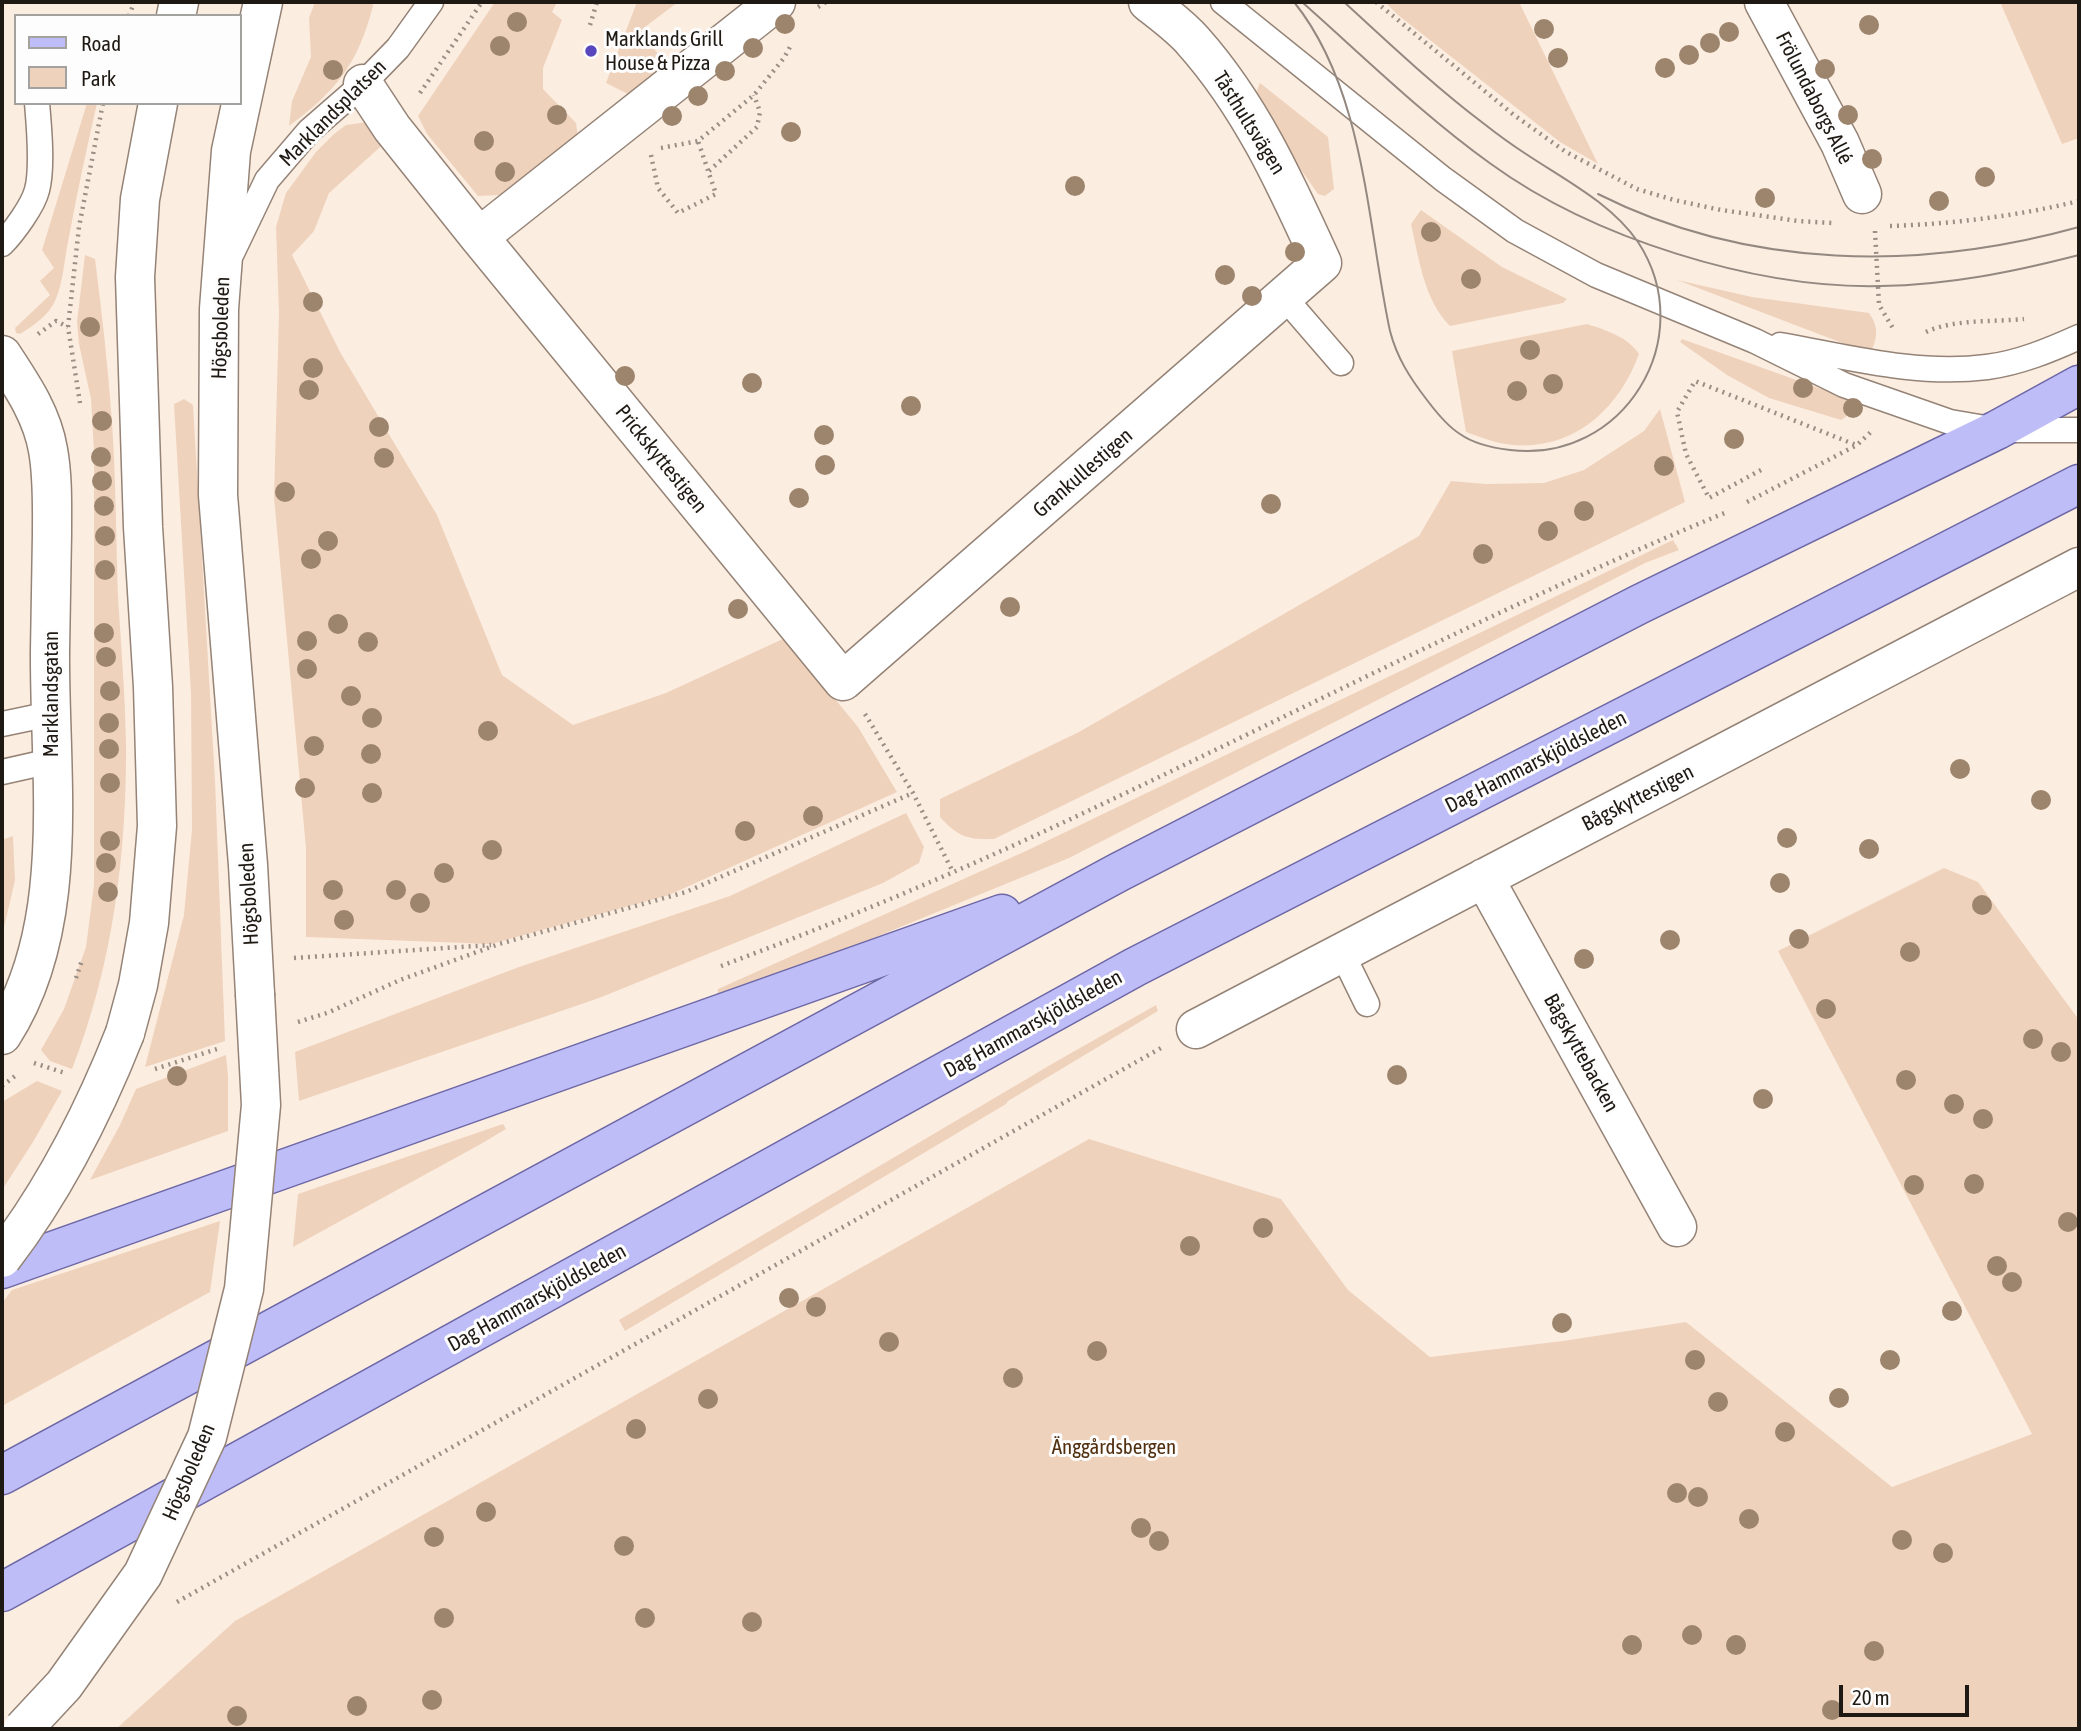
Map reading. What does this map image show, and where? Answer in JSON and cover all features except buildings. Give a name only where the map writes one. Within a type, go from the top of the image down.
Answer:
[{"type":"main road","points":[[2,1475],[1119,872],[1640,604],[1997,430],[2079,385]]},
{"type":"main road","name":"Dag Hammarskjöldsleden","points":[[2,1592],[1135,968],[2079,484]]},
{"type":"main road","points":[[2,1269],[1119,872]]},
{"type":"main road","points":[[2,1597],[46,1568]]},
{"type":"street","name":"Högsboleden","points":[[242,100],[263,2]]},
{"type":"street","points":[[479,237],[776,2]]},
{"type":"street","name":"Tåsthultsvägen","points":[[1148,2],[1190,38],[1222,75],[1282,174],[1322,263]]},
{"type":"street","name":"Frölundaborgs Allé","points":[[1764,2],[1840,144],[1862,194]]},
{"type":"street","name":"Prickskyttestigen","points":[[363,84],[393,128],[479,237],[843,681]]},
{"type":"street","points":[[2,1258],[48,1194],[101,1094],[125,1033],[138,985],[149,923],[157,826],[135,277],[141,199],[158,105]]},
{"type":"street","name":"Högsboleden","points":[[23,1729],[64,1685],[143,1574],[207,1437],[244,1289],[261,1105],[248,864],[218,495],[219,309],[231,152],[241,105]]},
{"type":"street","name":"Grankullestigen","points":[[843,681],[1322,263]]},
{"type":"street","name":"Marklandsgatan","points":[[2,355],[32,401],[48,448],[52,494],[50,714],[53,834],[50,890],[38,954],[16,1013],[2,1035]]},
{"type":"street","name":"Bågskyttestigen","points":[[1196,1028],[2079,567]]},
{"type":"street","name":"Bågskyttebacken","points":[[1484,878],[1677,1227]]},
{"type":"lane","name":"Marklandsplatsen","points":[[219,309],[234,246],[267,180],[309,131],[363,84],[398,48],[431,2]]},
{"type":"lane","points":[[1223,2],[1443,179],[1515,231],[1596,275],[1755,341],[1844,385],[1951,422],[1997,430],[2079,430]]},
{"type":"lane","points":[[2,244],[12,234],[37,191],[40,135],[37,105]]},
{"type":"lane","points":[[1284,297],[1342,363]]},
{"type":"lane","points":[[1755,341],[1932,371],[1989,367],[2039,355],[2079,337]]},
{"type":"lane","points":[[2,724],[50,714]]},
{"type":"lane","points":[[2,772],[51,761]]},
{"type":"lane","points":[[1342,953],[1367,1004]]},
{"type":"path","points":[[393,128],[405,116],[482,2]]},
{"type":"path","points":[[590,25],[597,2]]},
{"type":"path","points":[[815,9],[825,2]]},
{"type":"path","points":[[1376,2],[1514,115],[1566,152],[1637,189],[1721,210],[1836,224]]},
{"type":"path","points":[[698,141],[716,194],[678,213],[658,188],[650,150],[698,141],[754,95],[784,58],[794,38]]},
{"type":"path","points":[[709,171],[757,127],[760,112],[754,95]]},
{"type":"path","points":[[68,327],[79,227],[103,105]]},
{"type":"path","points":[[1886,226],[1931,225],[1988,218],[2079,201]]},
{"type":"path","points":[[1876,240],[1879,305],[1892,328],[1901,337]]},
{"type":"path","points":[[1741,505],[1857,445],[1695,381],[1677,412],[1686,454],[1709,498],[1761,470]]},
{"type":"path","points":[[711,970],[953,872],[1094,808],[1630,552],[1731,510]]},
{"type":"path","points":[[843,681],[913,793],[953,872]]},
{"type":"path","points":[[297,1022],[327,1013],[400,980],[499,944],[686,892],[913,793]]},
{"type":"path","points":[[281,958],[499,944]]},
{"type":"path","points":[[176,1602],[1196,1028]]},
{"type":"path","points":[[148,1072],[219,1048]]},
{"type":"path","points":[[33,1062],[69,1075]]},
{"type":"green space","points":[[315,2],[372,2],[373,6],[360,44],[343,75],[320,101],[289,126],[292,101],[311,57],[309,18]]},
{"type":"green space","points":[[495,2],[557,2],[552,12],[562,20],[543,68],[543,89],[576,123],[578,138],[500,195],[478,196],[427,134],[418,116]]},
{"type":"green space","points":[[637,2],[678,2],[641,30],[667,67],[630,95],[606,83]]},
{"type":"green space","points":[[1385,2],[1519,2],[1598,164],[1560,142]]},
{"type":"green space","points":[[2000,2],[2079,2],[2079,138],[2062,144]]},
{"type":"green space","points":[[1260,83],[1328,137],[1334,189],[1325,196],[1318,194],[1289,153],[1256,93]]},
{"type":"green space","points":[[86,105],[97,105],[58,293],[45,315],[20,334],[16,333],[15,328],[50,295],[40,281],[54,268],[42,250]]},
{"type":"green space","points":[[375,121],[388,140],[329,193],[314,231],[292,255],[340,352],[437,515],[502,675],[573,725],[666,693],[785,638],[858,727],[897,792],[669,895],[491,944],[306,937],[306,849],[274,497],[279,313],[276,227],[286,193],[316,152],[346,125]]},
{"type":"green space","points":[[1421,210],[1502,267],[1567,299],[1563,303],[1450,326],[1441,316],[1428,292],[1420,265],[1411,224]]},
{"type":"green space","points":[[85,255],[95,259],[112,422],[126,783],[115,908],[98,989],[72,1069],[50,1061],[41,1050],[64,1009],[86,947],[94,885],[94,452],[91,399],[77,322]]},
{"type":"green space","points":[[1677,280],[1752,297],[1869,313],[1875,326],[1874,344],[1872,349],[1845,344]]},
{"type":"green space","points":[[1587,324],[1623,339],[1639,354],[1619,392],[1591,422],[1556,441],[1535,445],[1501,443],[1466,432],[1452,351]]},
{"type":"green space","points":[[1682,339],[1852,400],[1850,412],[1841,420],[1769,398],[1727,375],[1680,342]]},
{"type":"green space","points":[[184,399],[193,405],[215,780],[225,1041],[145,1067],[184,915],[192,829],[191,693],[174,404]]},
{"type":"green space","points":[[1660,409],[1685,502],[994,839],[964,836],[940,817],[940,799],[1079,732],[1419,536],[1451,481],[1486,484],[1544,483],[1584,470],[1644,431]]},
{"type":"green space","points":[[1673,540],[1679,550],[1645,563],[1069,858],[815,962],[717,996],[718,989],[1026,851]]},
{"type":"green space","points":[[906,813],[924,847],[919,863],[883,883],[599,998],[299,1101],[295,1052],[519,967],[730,896]]},
{"type":"green space","points":[[13,836],[15,880],[2,936],[2,840]]},
{"type":"green space","name":"Änggårdsbergen","points":[[1944,868],[1978,882],[2079,1020],[2079,1729],[116,1729],[235,1621],[1089,1139],[1281,1199],[1348,1290],[1430,1357],[1563,1341],[1686,1322],[1892,1487],[2032,1434],[1778,951]]},
{"type":"green space","points":[[1156,1005],[1158,1011],[625,1331],[619,1320]]},
{"type":"green space","points":[[226,1055],[228,1131],[90,1180],[136,1089]]},
{"type":"green space","points":[[37,1081],[62,1091],[2,1190],[2,1102]]},
{"type":"green space","points":[[503,1124],[506,1129],[479,1145],[293,1247],[298,1194]]},
{"type":"green space","points":[[220,1221],[210,1292],[2,1406],[2,1303],[12,1290]]},
{"type":"tram line","points":[[1294,2],[1318,37],[1336,75],[1350,117],[1360,159],[1390,331],[1400,359],[1415,384],[1451,427],[1484,445],[1510,450],[1551,449],[1587,437],[1617,416],[1640,387],[1655,354],[1660,317],[1655,279],[1638,242],[1615,215],[1465,109],[1344,2]]},
{"type":"tram line","points":[[1302,2],[1418,106],[1491,164],[1532,191],[1577,215],[1677,254],[1781,279],[1832,285],[1881,286],[1981,276],[2079,255]]},
{"type":"tram line","points":[[1598,194],[1656,219],[1714,237],[1775,249],[1836,256],[1897,256],[1958,251],[2079,227]]},
{"type":"place","name":"Marklands Grill House & Pizza","points":[[591,51]]}]
